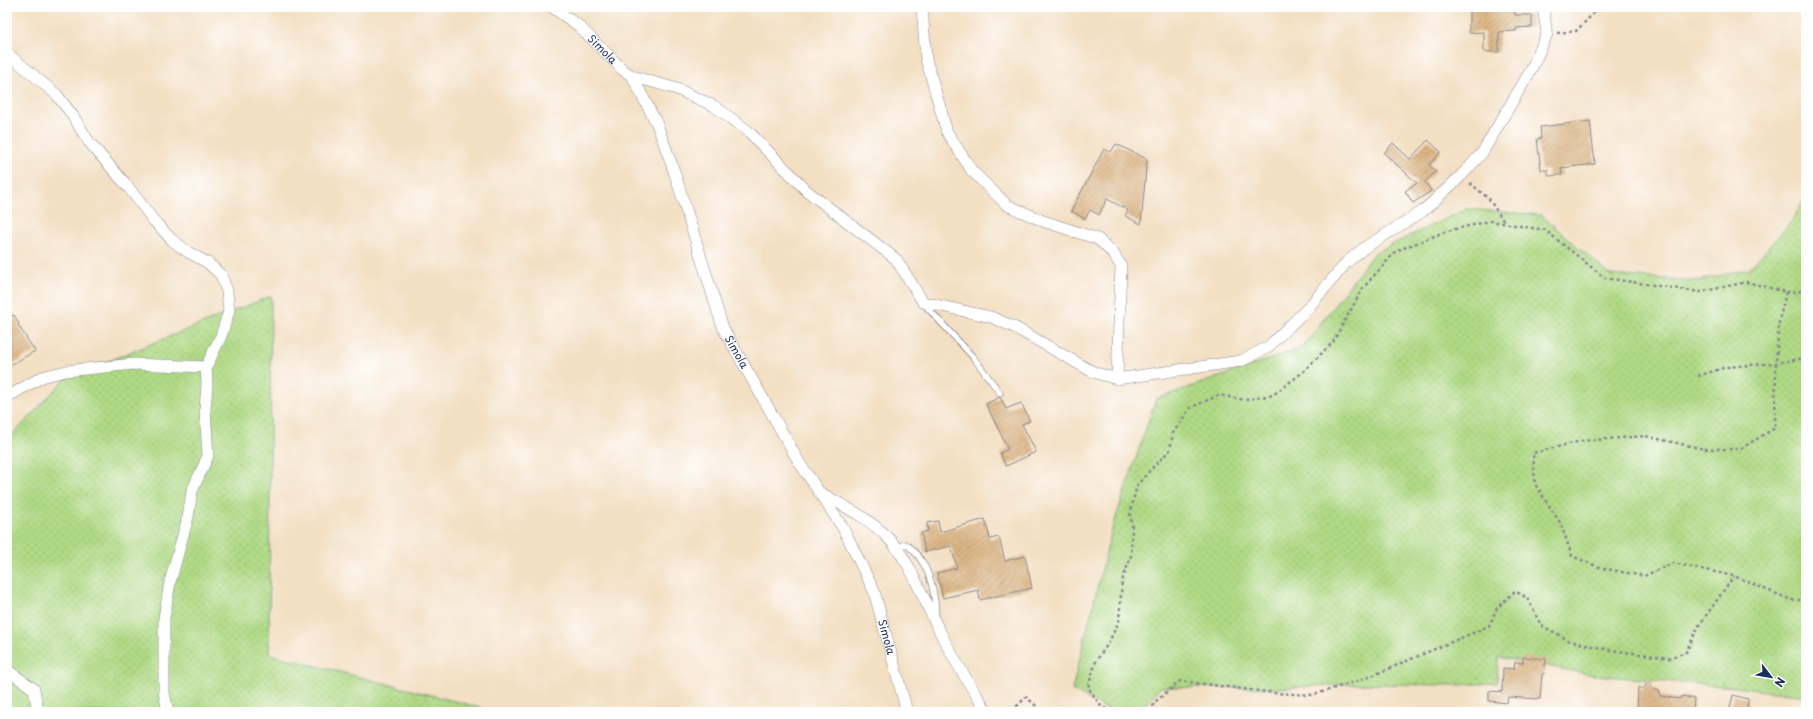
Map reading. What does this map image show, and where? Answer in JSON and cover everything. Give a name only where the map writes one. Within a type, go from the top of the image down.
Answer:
[{"type":"street","name":"Simola","points":[[552,7],[579,26],[623,70],[632,76],[657,124],[674,171],[723,328],[799,462],[843,528],[874,590],[907,712]]},
{"type":"street","points":[[922,7],[926,59],[947,132],[972,171],[1007,205],[1043,221],[1098,239],[1113,253],[1121,266],[1117,379]]},
{"type":"street","points":[[632,76],[677,89],[714,106],[748,131],[807,191],[896,259],[923,302],[991,317],[1014,327],[1093,372],[1117,379],[1241,361],[1268,347],[1308,308],[1346,264],[1364,248],[1423,211],[1462,176],[1482,153],[1531,70],[1547,34],[1544,13],[1541,7]]},
{"type":"street","points":[[7,53],[57,95],[107,164],[172,240],[208,264],[221,275],[226,291],[229,310],[222,336],[206,367],[207,384],[205,410],[208,456],[192,491],[188,517],[170,582],[164,618],[164,692],[168,712]]},
{"type":"street","points":[[7,397],[42,377],[66,372],[134,364],[206,367]]},
{"type":"street","points":[[818,491],[870,522],[896,547],[912,576],[948,650],[987,712]]},
{"type":"street","points":[[7,670],[34,689],[38,712]]},
{"type":"lane","points":[[923,302],[973,357],[1000,393]]},
{"type":"path","points":[[1547,34],[1576,31],[1600,7]]},
{"type":"path","points":[[1462,176],[1489,199],[1504,223]]},
{"type":"path","points":[[1112,712],[1101,706],[1088,687],[1096,661],[1108,644],[1119,621],[1122,581],[1130,556],[1132,524],[1130,514],[1137,485],[1170,450],[1173,433],[1190,408],[1219,394],[1245,400],[1273,396],[1303,372],[1333,342],[1363,288],[1396,251],[1446,231],[1490,220],[1545,230],[1605,278],[1700,292],[1747,282],[1786,292],[1806,291]]},
{"type":"path","points":[[1786,292],[1779,322],[1776,363],[1776,428],[1740,449],[1704,449],[1645,436],[1581,441],[1533,453],[1535,484],[1560,524],[1572,556],[1601,568],[1644,576],[1673,563],[1734,576],[1791,600],[1806,600]]},
{"type":"path","points":[[1698,376],[1726,367],[1776,363],[1806,358]]},
{"type":"path","points":[[1150,712],[1155,702],[1180,681],[1275,693],[1313,695],[1369,677],[1489,626],[1497,608],[1515,591],[1527,598],[1541,625],[1570,641],[1610,650],[1669,658],[1686,652],[1698,627],[1734,576]]},
{"type":"path","points":[[1020,712],[1017,706],[1026,697],[1044,712]]},
{"type":"path","points":[[919,712],[925,709],[929,712]]},
{"type":"green space","points":[[1806,197],[1806,696],[1734,687],[1594,675],[1498,657],[1497,683],[1456,685],[1347,684],[1280,688],[1161,687],[1138,712],[1112,712],[1072,690],[1112,529],[1156,399],[1302,348],[1374,253],[1466,209],[1541,215],[1610,275],[1697,281],[1749,269],[1791,222]]},
{"type":"green space","points":[[271,296],[269,654],[482,708],[489,712],[7,712],[7,441],[66,378]]},
{"type":"building","points":[[1469,7],[1514,7],[1515,15],[1532,15],[1532,27],[1516,28],[1516,31],[1499,32],[1499,52],[1484,52],[1484,32],[1469,33]]},
{"type":"building","points":[[1590,121],[1595,164],[1561,168],[1562,175],[1548,176],[1548,170],[1541,170],[1537,139],[1541,138],[1540,127]]},
{"type":"building","points":[[1428,140],[1441,152],[1429,165],[1436,171],[1425,182],[1431,191],[1413,203],[1405,191],[1417,183],[1384,153],[1393,143],[1410,159]]},
{"type":"building","points":[[1116,144],[1147,159],[1141,224],[1125,216],[1128,210],[1107,199],[1099,215],[1090,210],[1085,219],[1071,211],[1104,149],[1111,152]]},
{"type":"building","points":[[7,310],[12,316],[14,315],[19,324],[18,325],[35,351],[7,367]]},
{"type":"building","points":[[1000,397],[1006,409],[1021,403],[1030,421],[1022,424],[1036,452],[1006,466],[1000,453],[1008,449],[986,404]]},
{"type":"building","points":[[985,519],[990,539],[999,537],[1005,561],[1025,556],[1032,588],[980,600],[978,590],[943,598],[937,573],[957,568],[951,546],[925,552],[921,533],[928,531],[927,523],[938,521],[940,532]]},
{"type":"building","points":[[1523,657],[1546,659],[1544,674],[1542,674],[1540,699],[1508,697],[1507,703],[1489,701],[1489,691],[1502,692],[1503,668],[1514,669],[1515,662],[1523,663]]},
{"type":"building","points":[[1648,682],[1653,689],[1660,691],[1660,696],[1680,699],[1682,696],[1694,699],[1693,712],[1637,712],[1638,687],[1643,689]]},
{"type":"building","points":[[1733,695],[1748,699],[1747,712],[1729,712]]}]
